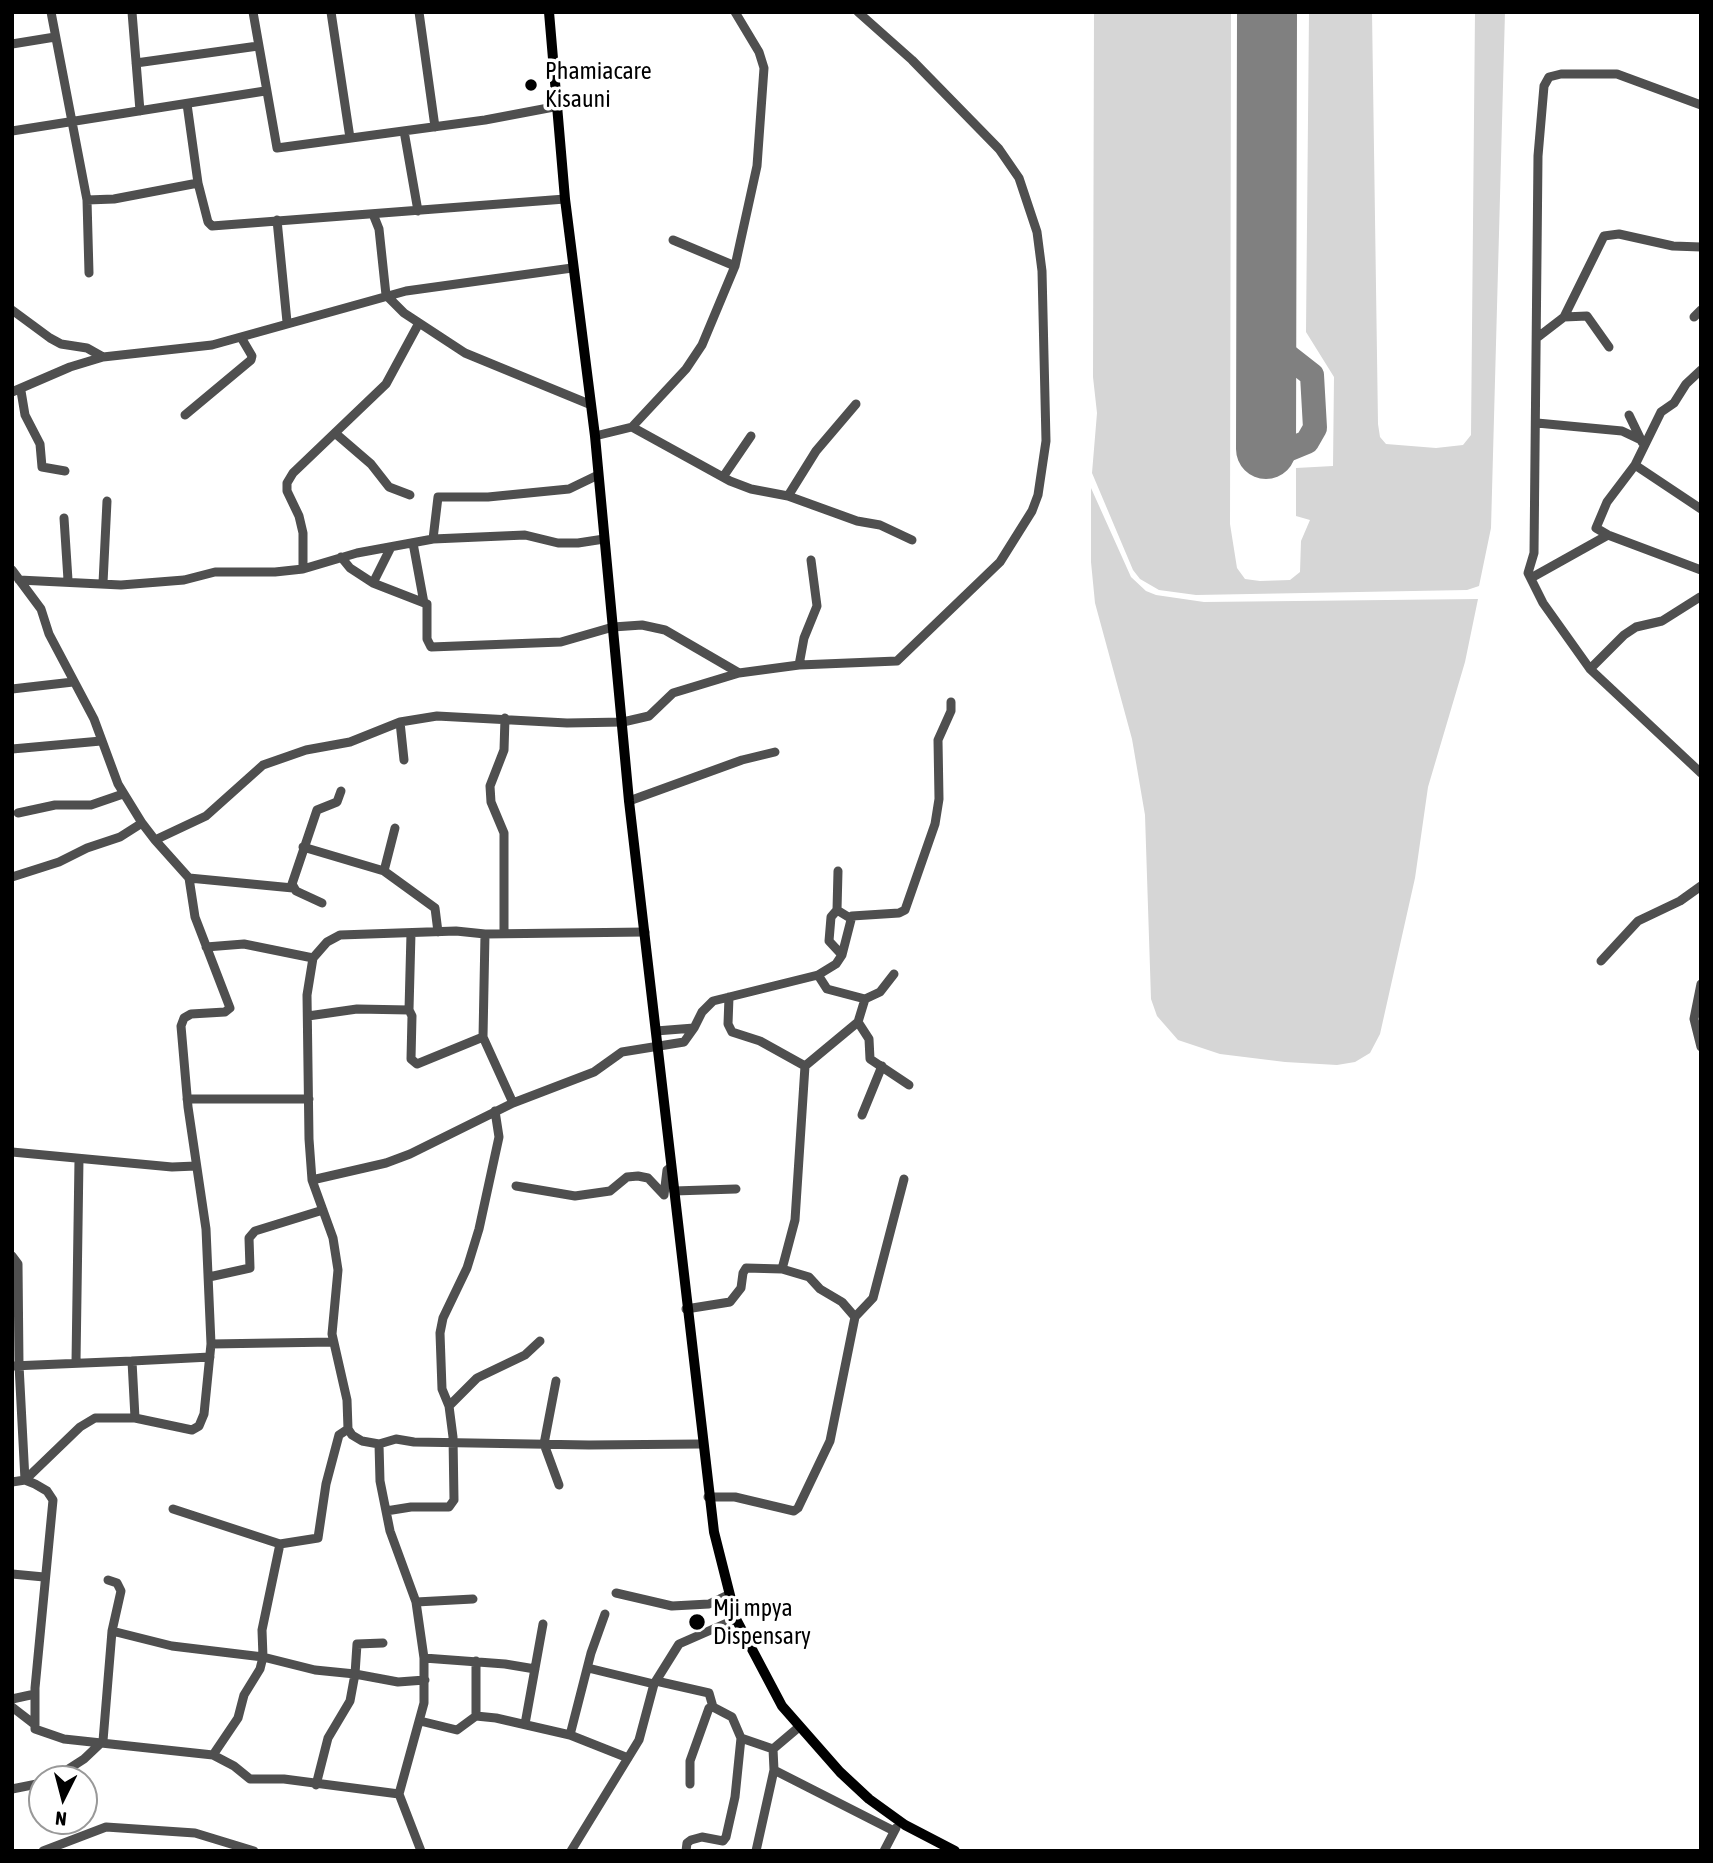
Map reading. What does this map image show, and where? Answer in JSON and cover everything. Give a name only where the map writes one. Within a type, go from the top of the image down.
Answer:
[{"type":"main road","points":[[549,12],[572,268],[595,436],[629,801],[701,1444],[708,1497],[728,1595],[736,1619],[768,1683],[799,1727],[839,1772],[897,1826],[955,1851]]},
{"type":"street","points":[[51,12],[70,123],[87,200],[89,273]]},
{"type":"street","points":[[132,12],[140,111]]},
{"type":"street","points":[[253,12],[277,148],[435,127],[559,106]]},
{"type":"street","points":[[331,12],[350,138]]},
{"type":"street","points":[[419,12],[435,127]]},
{"type":"street","points":[[595,436],[632,426],[686,369],[702,345],[735,266],[757,166],[764,68],[759,52],[735,12]]},
{"type":"street","points":[[155,839],[206,816],[263,765],[306,750],[350,742],[400,722],[437,716],[567,723],[623,722],[649,716],[673,693],[739,673],[799,665],[897,661],[1007,553],[1038,495],[1046,441],[1042,271],[1037,232],[1019,177],[999,149],[912,60],[858,12]]},
{"type":"street","points":[[12,44],[55,37]]},
{"type":"street","points":[[136,63],[258,46]]},
{"type":"street","points":[[1701,105],[1617,74],[1561,74],[1546,81],[1542,98],[1538,156],[1534,553],[1528,573],[1543,603],[1590,669],[1623,703],[1701,773]]},
{"type":"street","points":[[12,131],[265,91]]},
{"type":"street","points":[[187,104],[198,183],[208,222],[212,226],[565,199]]},
{"type":"street","points":[[404,131],[418,211]]},
{"type":"street","points":[[87,200],[114,199],[198,183]]},
{"type":"street","points":[[373,214],[379,229],[386,295],[419,323],[465,354],[589,404]]},
{"type":"street","points":[[277,220],[287,323]]},
{"type":"street","points":[[1538,337],[1564,317],[1596,248],[1609,233],[1673,246],[1701,247]]},
{"type":"street","points":[[673,240],[735,266]]},
{"type":"street","points":[[65,471],[42,467],[40,444],[25,415],[17,391],[70,367],[103,357],[186,350],[242,339],[287,323],[386,295],[572,268]]},
{"type":"street","points":[[12,310],[61,344],[87,348],[103,357]]},
{"type":"street","points":[[1564,317],[1587,316],[1609,347]]},
{"type":"street","points":[[303,569],[303,533],[299,516],[287,491],[287,483],[293,473],[386,384],[419,323]]},
{"type":"street","points":[[185,415],[251,360],[252,356],[242,339]]},
{"type":"street","points":[[1701,370],[1686,384],[1674,403],[1661,412],[1642,442],[1634,465],[1596,528],[1608,536],[1701,570]]},
{"type":"street","points":[[788,496],[817,452],[856,404]]},
{"type":"street","points":[[1629,415],[1642,442]]},
{"type":"street","points":[[1536,423],[1622,431],[1642,442]]},
{"type":"street","points":[[632,426],[723,477],[751,489],[788,496],[857,521],[880,525],[912,540]]},
{"type":"street","points":[[335,433],[371,464],[389,487],[410,495]]},
{"type":"street","points":[[723,477],[751,436]]},
{"type":"street","points":[[1634,465],[1701,509]]},
{"type":"street","points":[[433,538],[438,497],[488,497],[569,489],[598,475]]},
{"type":"street","points":[[103,583],[107,501]]},
{"type":"street","points":[[64,518],[68,580]]},
{"type":"street","points":[[19,580],[68,580],[121,585],[184,580],[215,572],[275,572],[303,569],[341,557],[433,538],[525,536],[558,543],[604,539]]},
{"type":"street","points":[[1531,579],[1608,536]]},
{"type":"street","points":[[413,542],[424,603]]},
{"type":"street","points":[[373,583],[391,547]]},
{"type":"street","points":[[341,557],[350,568],[373,583],[424,603],[429,608],[427,639],[431,647],[561,642],[613,627],[642,625],[665,630],[739,673]]},
{"type":"street","points":[[799,665],[804,638],[817,606],[811,560]]},
{"type":"street","points":[[12,570],[41,609],[49,634],[94,719],[123,794],[142,823],[189,878],[195,917],[230,1008],[225,1012],[191,1014],[184,1018],[181,1026],[187,1098],[206,1229],[209,1277],[211,1344],[204,1414],[199,1426],[191,1430],[177,1429],[135,1418],[95,1418],[80,1427],[25,1480],[12,1482]]},
{"type":"street","points":[[1590,669],[1636,627],[1662,621],[1701,597]]},
{"type":"street","points":[[12,689],[73,682]]},
{"type":"street","points":[[837,911],[850,918],[863,913],[900,913],[909,902],[935,824],[939,799],[938,740],[951,711],[951,702]]},
{"type":"street","points":[[504,933],[504,833],[491,802],[490,786],[504,750],[505,718]]},
{"type":"street","points":[[400,722],[404,760]]},
{"type":"street","points":[[12,749],[101,741]]},
{"type":"street","points":[[629,801],[742,760],[775,752]]},
{"type":"street","points":[[293,888],[303,847],[317,810],[337,802],[341,792]]},
{"type":"street","points":[[18,813],[55,805],[91,805],[123,794]]},
{"type":"street","points":[[12,877],[59,862],[120,836],[142,823]]},
{"type":"street","points":[[384,871],[396,828]]},
{"type":"street","points":[[303,847],[384,871],[435,908],[438,932]]},
{"type":"street","points":[[838,871],[837,911],[831,917],[829,941],[842,955]]},
{"type":"street","points":[[189,878],[293,888],[322,903]]},
{"type":"street","points":[[1601,961],[1638,921],[1680,901],[1701,886]]},
{"type":"street","points":[[312,1180],[398,1158],[513,1103],[594,1072],[622,1052],[684,1042],[702,1012],[713,1001],[818,975],[836,964],[842,955],[850,918]]},
{"type":"street","points":[[645,932],[340,935],[327,942],[313,958],[307,995],[312,1180],[333,1238],[338,1270],[332,1342],[347,1400],[348,1429],[362,1441],[379,1444],[396,1438],[453,1443],[701,1444]]},
{"type":"street","points":[[411,933],[411,1059],[417,1064],[483,1037]]},
{"type":"street","points":[[485,934],[483,1037],[513,1103]]},
{"type":"street","points":[[206,947],[244,944],[313,958]]},
{"type":"street","points":[[818,975],[827,989],[865,999],[880,992],[894,974]]},
{"type":"street","points":[[1701,984],[1694,1019],[1701,1046]]},
{"type":"street","points":[[729,996],[728,1024],[732,1031],[760,1041],[805,1066]]},
{"type":"street","points":[[782,1269],[795,1220],[805,1066],[858,1022],[865,999]]},
{"type":"street","points":[[308,1016],[346,1010],[409,1010]]},
{"type":"street","points":[[858,1022],[869,1039],[870,1059],[909,1085]]},
{"type":"street","points":[[656,1031],[694,1028]]},
{"type":"street","points":[[862,1115],[882,1066]]},
{"type":"street","points":[[187,1098],[309,1099]]},
{"type":"street","points":[[386,1511],[411,1507],[449,1507],[454,1500],[453,1443],[449,1406],[442,1389],[440,1333],[477,1237],[499,1137],[495,1111]]},
{"type":"street","points":[[12,1152],[196,1166]]},
{"type":"street","points":[[76,1363],[79,1159]]},
{"type":"street","points":[[516,1186],[575,1196],[610,1191],[627,1177],[638,1176],[648,1178],[664,1195],[667,1170],[671,1167]]},
{"type":"street","points":[[708,1497],[735,1497],[794,1511],[798,1508],[830,1441],[855,1317],[873,1298],[904,1179]]},
{"type":"street","points":[[674,1191],[736,1189]]},
{"type":"street","points":[[209,1277],[250,1268],[249,1238],[255,1231],[323,1210]]},
{"type":"street","points":[[12,1256],[18,1264],[15,1365],[25,1480]]},
{"type":"street","points":[[686,1309],[730,1302],[741,1288],[746,1268],[782,1269],[809,1277],[820,1289],[842,1301],[855,1317]]},
{"type":"street","points":[[449,1406],[477,1378],[525,1355],[540,1341]]},
{"type":"street","points":[[211,1344],[332,1342]]},
{"type":"street","points":[[15,1365],[210,1357]]},
{"type":"street","points":[[132,1361],[135,1418]]},
{"type":"street","points":[[556,1381],[544,1444],[559,1485]]},
{"type":"street","points":[[173,1509],[280,1544],[317,1538],[326,1484],[340,1435],[348,1429]]},
{"type":"street","points":[[379,1444],[380,1481],[390,1531],[416,1602],[424,1658],[425,1680],[420,1721],[399,1794],[421,1851]]},
{"type":"street","points":[[25,1480],[47,1491],[53,1500],[44,1577],[34,1724]]},
{"type":"street","points":[[213,1755],[238,1718],[244,1695],[258,1673],[263,1657],[262,1630],[280,1544]]},
{"type":"street","points":[[12,1574],[44,1577]]},
{"type":"street","points":[[75,1765],[103,1741],[112,1631],[121,1591],[117,1583],[108,1580]]},
{"type":"street","points":[[616,1593],[673,1606],[709,1604],[728,1595]]},
{"type":"street","points":[[416,1602],[472,1599]]},
{"type":"street","points":[[570,1735],[606,1614]]},
{"type":"street","points":[[571,1851],[639,1740],[655,1683],[679,1643],[736,1619]]},
{"type":"street","points":[[525,1724],[542,1624]]},
{"type":"street","points":[[112,1631],[172,1646],[263,1657],[315,1670],[398,1682],[425,1680]]},
{"type":"street","points":[[316,1785],[328,1738],[349,1701],[355,1674],[357,1644],[383,1643]]},
{"type":"street","points":[[424,1658],[476,1661],[535,1669]]},
{"type":"street","points":[[476,1661],[476,1716]]},
{"type":"street","points":[[588,1668],[709,1693],[713,1707],[732,1717],[741,1738],[735,1797],[726,1837],[723,1841],[702,1837],[691,1840],[686,1851]]},
{"type":"street","points":[[12,1699],[35,1694]]},
{"type":"street","points":[[12,1707],[40,1732],[64,1739],[103,1741],[213,1755],[234,1766],[250,1779],[284,1779],[399,1794]]},
{"type":"street","points":[[690,1784],[690,1761],[709,1708],[713,1707]]},
{"type":"street","points":[[420,1721],[457,1730],[476,1716],[525,1724],[570,1735],[628,1758]]},
{"type":"street","points":[[773,1749],[799,1727]]},
{"type":"street","points":[[741,1738],[773,1749]]},
{"type":"street","points":[[760,1849],[774,1770],[773,1749]]},
{"type":"street","points":[[774,1770],[897,1826],[884,1851]]},
{"type":"street","points":[[43,1851],[106,1827],[195,1833],[254,1851]]},
{"type":"shaded area","points":[[1094,12],[1231,12],[1230,524],[1237,568],[1245,579],[1260,581],[1290,580],[1300,572],[1301,541],[1310,520],[1296,516],[1296,468],[1333,466],[1334,377],[1306,332],[1309,12],[1372,12],[1378,424],[1380,437],[1386,444],[1436,448],[1463,445],[1471,435],[1475,12],[1505,12],[1491,528],[1479,586],[1467,590],[1196,595],[1159,590],[1140,579],[1133,570],[1092,473],[1097,413],[1093,377]]},
{"type":"shaded area","points":[[1091,488],[1131,577],[1146,591],[1156,595],[1204,602],[1478,599],[1465,662],[1428,787],[1415,878],[1380,1034],[1370,1053],[1355,1062],[1337,1065],[1285,1062],[1220,1054],[1178,1040],[1157,1016],[1151,999],[1145,815],[1132,739],[1095,603],[1091,562]]},
{"type":"taxiway","points":[[1266,339],[1312,375],[1315,428],[1307,442],[1290,449],[1273,446],[1255,435],[1250,424],[1252,407],[1266,388]]},
{"type":"runway","points":[[1266,449],[1267,12]]},
{"type":"place","name":"Phamiacare Kisauni","points":[[531,85]]},
{"type":"place","name":"Mji mpya Dispensary","points":[[697,1622]]}]
